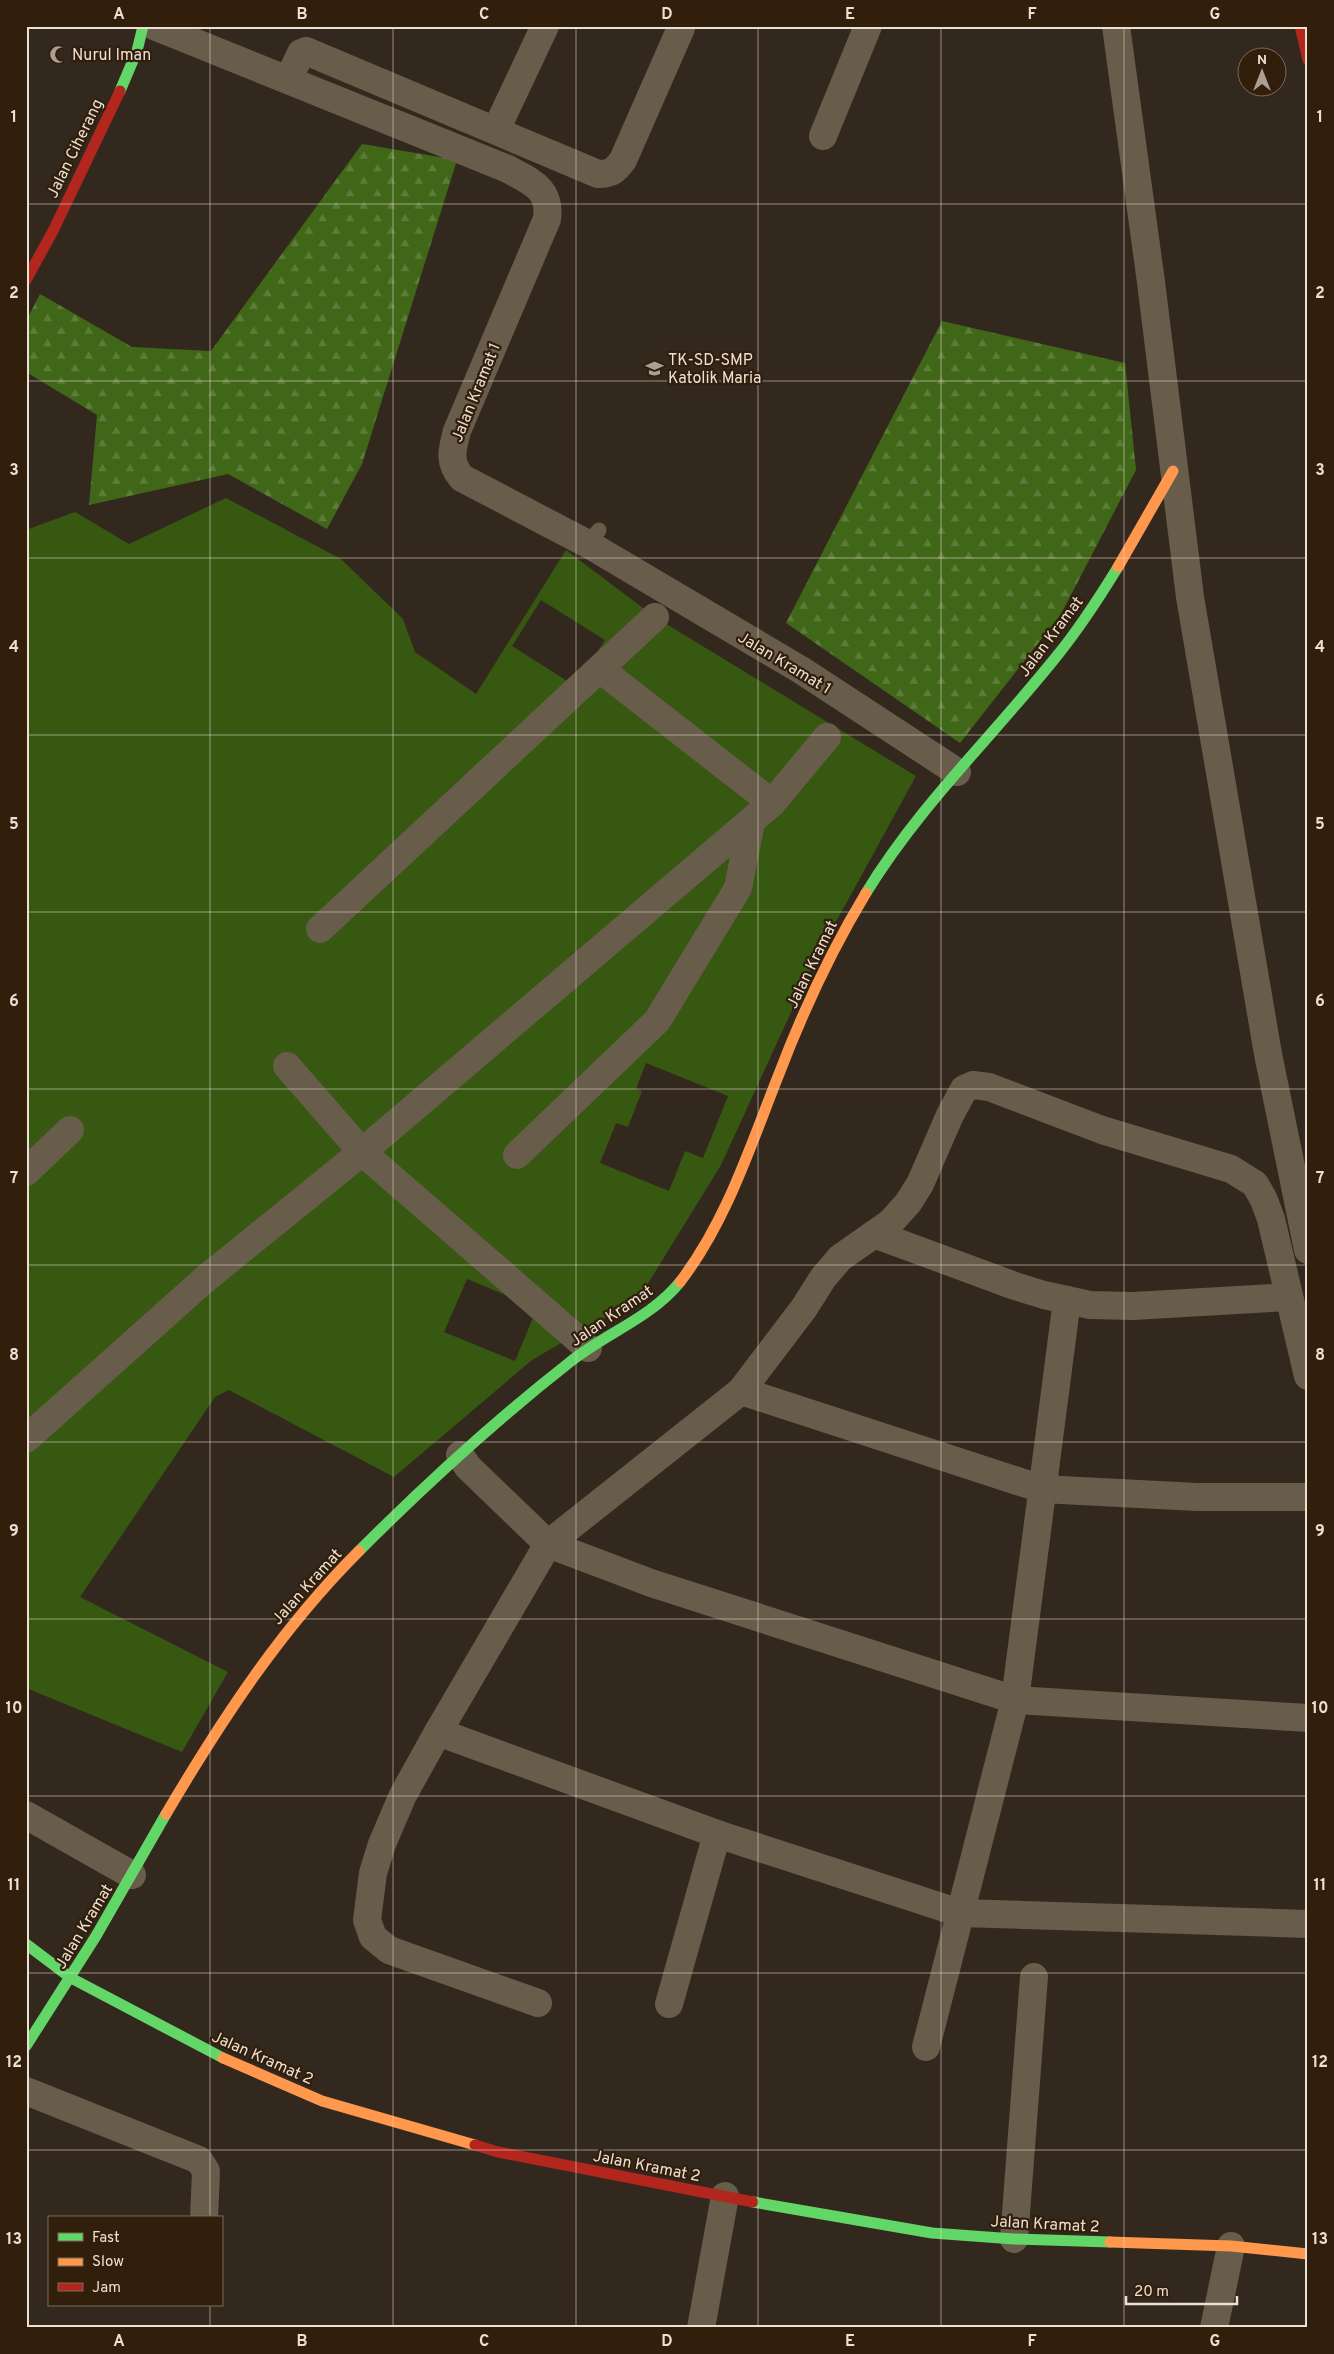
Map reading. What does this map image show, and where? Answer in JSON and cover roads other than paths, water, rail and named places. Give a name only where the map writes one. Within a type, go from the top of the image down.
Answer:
[{"type":"main road","name":"Jalan Ciherang","points":[[26,280],[53,232],[129,73],[143,26]]},
{"type":"main road","points":[[1300,26],[1308,60]]},
{"type":"main road","points":[[1307,26],[1308,34]]},
{"type":"main road","name":"Jalan Kramat","points":[[26,2046],[71,1978],[212,1738],[257,1670],[303,1609],[333,1577],[460,1455],[588,1348],[662,1302],[676,1288],[728,1202],[750,1152],[794,1035],[846,927],[907,831],[1033,685],[1084,619],[1173,471]]},
{"type":"main road","name":"Jalan Kramat 2","points":[[26,1944],[71,1978],[223,2058],[322,2101],[498,2152],[725,2196],[932,2233],[1014,2239],[1230,2246],[1308,2254]]},
{"type":"street","name":"Jalan Kramat 1","points":[[154,26],[508,169],[536,185],[544,195],[548,205],[541,236],[457,430],[452,459],[454,469],[462,478],[593,537],[957,772]]},
{"type":"street","points":[[496,130],[545,26]]},
{"type":"street","points":[[823,136],[868,26]]},
{"type":"street","points":[[1116,26],[1151,282],[1173,471],[1194,626],[1268,1054],[1308,1250]]},
{"type":"street","points":[[288,80],[301,53],[306,51],[598,174],[612,172],[623,160],[680,28]]},
{"type":"street","points":[[320,929],[655,617]]},
{"type":"street","points":[[600,670],[772,803]]},
{"type":"street","points":[[26,1439],[204,1280],[362,1152],[751,822],[772,803],[827,737]]},
{"type":"street","points":[[517,1155],[657,1021],[738,888],[751,822]]},
{"type":"street","points":[[287,1066],[362,1152],[588,1348]]},
{"type":"street","points":[[538,2003],[389,1950],[373,1937],[366,1920],[373,1873],[382,1844],[403,1795],[548,1544],[741,1391],[804,1308],[823,1278],[840,1258],[890,1223],[908,1203],[932,1158],[964,1089],[973,1085],[989,1087],[1093,1126],[1230,1170],[1255,1184],[1264,1200],[1273,1226],[1308,1376]]},
{"type":"street","points":[[26,1172],[70,1130]]},
{"type":"street","points":[[874,1234],[1015,1286],[1090,1305],[1133,1306],[1290,1297]]},
{"type":"street","points":[[926,2047],[1015,1700],[1067,1300]]},
{"type":"street","points":[[741,1391],[1042,1490],[1197,1498],[1308,1498]]},
{"type":"street","points":[[460,1455],[468,1467],[548,1544],[651,1584],[1015,1700],[1308,1718]]},
{"type":"street","points":[[438,1732],[717,1834],[960,1913],[1308,1924]]},
{"type":"street","points":[[26,1815],[132,1875]]},
{"type":"street","points":[[669,2004],[717,1834]]},
{"type":"street","points":[[1014,2239],[1034,1977]]},
{"type":"street","points":[[26,2091],[199,2160],[206,2171],[204,2216]]},
{"type":"street","points":[[701,2328],[725,2196]]},
{"type":"street","points":[[1214,2328],[1230,2246]]},
{"type":"place","name":"Nurul Iman","points":[[58,54]]},
{"type":"place","name":"TK-SD-SMP Katolik Maria","points":[[654,368]]}]
